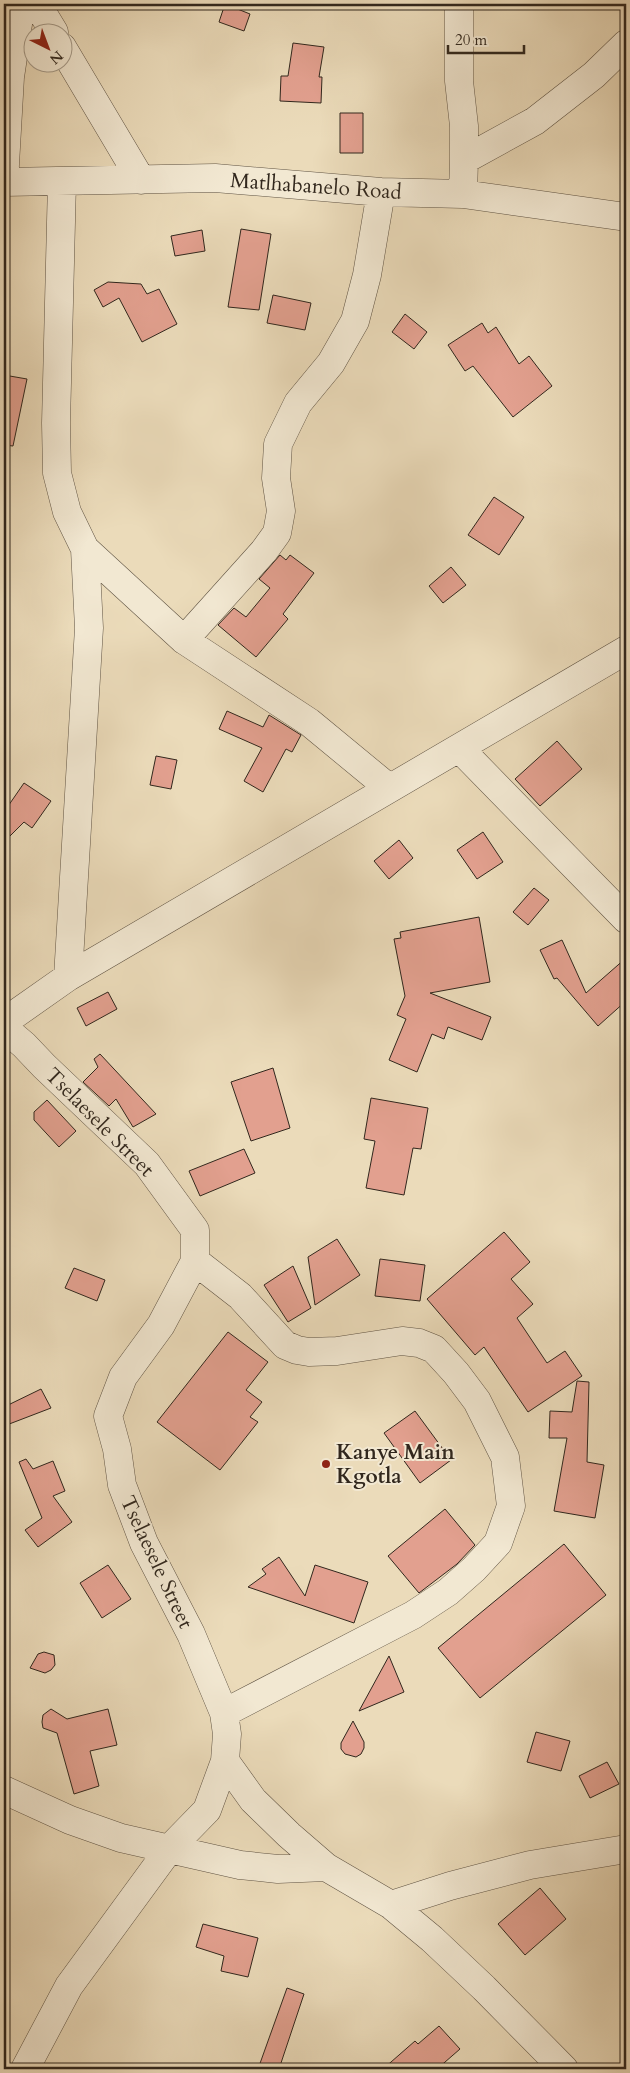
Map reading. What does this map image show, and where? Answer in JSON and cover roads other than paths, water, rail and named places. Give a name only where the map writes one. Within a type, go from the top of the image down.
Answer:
[{"type":"street","points":[[4,182],[7,75],[21,4]]},
{"type":"street","points":[[37,4],[48,22]]},
{"type":"street","points":[[458,4],[459,81],[464,126],[463,194]]},
{"type":"street","points":[[464,160],[535,121],[594,75],[626,44]]},
{"type":"street","points":[[72,64],[141,180]]},
{"type":"street","name":"Matlhabanelo Road","points":[[4,182],[215,178],[381,192],[463,194],[626,217]]},
{"type":"street","points":[[62,182],[56,423],[57,473],[67,512],[85,549],[184,640],[309,722],[389,788]]},
{"type":"street","points":[[184,640],[259,557],[277,533],[280,511],[276,478],[278,444],[298,403],[331,363],[355,321],[367,275],[381,192]]},
{"type":"street","points":[[68,977],[89,628],[85,549]]},
{"type":"street","points":[[4,1022],[68,977],[626,650]]},
{"type":"street","points":[[459,748],[626,919]]},
{"type":"street","name":"Tselaesele Street","points":[[4,1028],[147,1164],[195,1230],[196,1261],[161,1325],[123,1377],[108,1416],[117,1449],[122,1486],[144,1543],[191,1634],[224,1713],[226,1734],[225,1762],[207,1810],[170,1848],[70,1986],[25,2069]]},
{"type":"street","points":[[196,1261],[240,1296],[284,1345],[296,1350],[309,1352],[337,1351],[402,1341],[419,1343],[434,1349],[456,1373],[476,1401],[505,1457],[511,1506],[498,1543],[474,1569],[448,1592],[413,1615],[224,1713]]},
{"type":"street","points":[[225,1762],[253,1800],[289,1836],[326,1867],[391,1905],[432,1939],[484,1988],[564,2069]]},
{"type":"street","points":[[4,1790],[70,1820],[121,1838],[240,1865],[278,1869],[326,1867]]},
{"type":"street","points":[[391,1905],[450,1886],[530,1865],[626,1849]]},
{"type":"place","name":"Kanye Main Kgotla","points":[[326,1464]]}]
